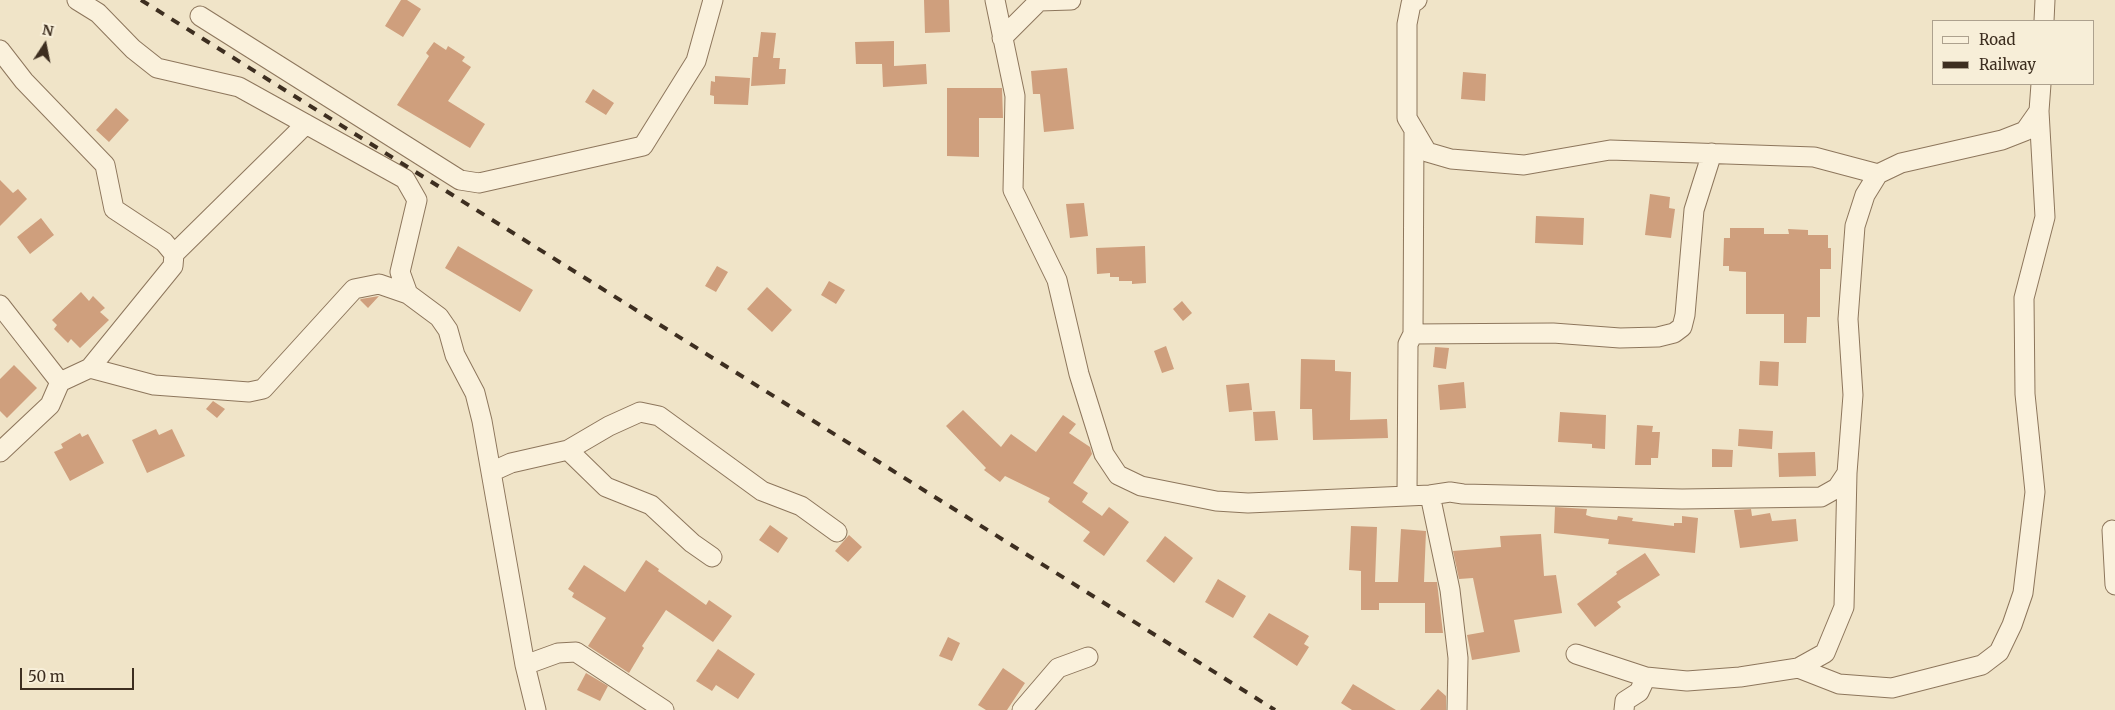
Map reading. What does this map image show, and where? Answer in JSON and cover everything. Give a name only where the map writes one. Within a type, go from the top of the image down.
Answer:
[{"type":"street","points":[[76,0],[98,13],[133,50],[157,68],[239,87],[405,179],[417,200],[400,272],[408,294]]},
{"type":"street","points":[[200,16],[460,180],[479,184],[644,146],[696,61],[713,0]]},
{"type":"street","points":[[995,0],[1015,96],[1013,190],[1057,280],[1079,374],[1104,454],[1118,476],[1141,486],[1216,501],[1248,504],[1430,495],[1450,492],[1463,494],[1682,499],[1821,497],[1836,488],[1846,473]]},
{"type":"street","points":[[1002,38],[1039,1],[1071,0]]},
{"type":"street","points":[[2044,20],[2045,0]]},
{"type":"street","points":[[1410,1],[1407,24],[1407,118],[1414,133],[1427,152],[1451,159],[1524,166],[1610,150],[1814,157],[1878,174]]},
{"type":"street","points":[[0,50],[24,82],[105,165],[114,209],[164,242],[174,254]]},
{"type":"street","points":[[1798,668],[1839,684],[1892,688],[1982,665],[1999,652],[2012,625],[2023,594],[2035,492],[2025,394],[2024,298],[2045,217],[2039,111],[2041,85]]},
{"type":"street","points":[[1576,654],[1646,677],[1687,681],[1740,677],[1798,668],[1825,653],[1844,607],[1846,473],[1853,395],[1848,319],[1855,226],[1865,195],[1878,174],[1901,163],[2002,140],[2025,131],[2039,111]]},
{"type":"street","points":[[0,452],[50,405],[60,382],[90,368],[173,266],[174,254],[306,124]]},
{"type":"street","points":[[1408,495],[1408,344],[1413,334],[1414,133]]},
{"type":"street","points":[[1413,334],[1552,333],[1620,338],[1658,337],[1674,333],[1682,327],[1685,315],[1692,219],[1712,153]]},
{"type":"street","points":[[90,368],[154,385],[249,392],[262,389],[354,289],[379,284],[408,294],[439,317],[448,330],[455,356],[475,393],[482,421],[526,665],[536,710]]},
{"type":"street","points":[[0,305],[60,382]]},
{"type":"street","points":[[491,472],[511,463],[568,450],[609,426],[640,412],[659,416],[762,491],[801,506],[837,532]]},
{"type":"street","points":[[568,450],[606,488],[651,505],[692,543],[712,557]]},
{"type":"street","points":[[1430,495],[1450,590],[1458,658],[1457,710]]},
{"type":"street","points":[[2112,530],[2115,585]]},
{"type":"street","points":[[526,665],[558,653],[576,652],[664,710]]},
{"type":"street","points":[[1022,710],[1058,668],[1088,657]]},
{"type":"street","points":[[1624,710],[1625,701],[1639,692],[1646,677]]},
{"type":"building","points":[[401,0],[407,0],[421,9],[403,37],[385,26]]},
{"type":"building","points":[[924,0],[949,0],[950,32],[925,33]]},
{"type":"building","points":[[761,32],[776,33],[773,58],[780,58],[779,69],[786,69],[785,84],[751,86],[753,57],[758,57]]},
{"type":"building","points":[[894,41],[894,66],[926,64],[927,84],[883,87],[882,64],[856,64],[855,42]]},
{"type":"building","points":[[434,42],[446,50],[448,46],[465,57],[462,61],[471,67],[448,101],[485,124],[470,148],[397,105],[429,56],[426,53]]},
{"type":"building","points":[[1067,68],[1074,129],[1044,132],[1040,94],[1033,94],[1031,71]]},
{"type":"building","points":[[1463,72],[1486,74],[1485,101],[1461,99]]},
{"type":"building","points":[[715,76],[750,78],[748,105],[714,104],[714,96],[710,95],[711,81],[715,82]]},
{"type":"building","points":[[947,88],[1002,88],[1003,118],[979,118],[979,157],[947,156]]},
{"type":"building","points":[[593,89],[614,103],[606,115],[585,102]]},
{"type":"building","points":[[116,108],[129,120],[109,142],[96,130]]},
{"type":"building","points":[[0,180],[13,193],[18,189],[27,199],[0,226]]},
{"type":"building","points":[[1650,194],[1670,197],[1669,208],[1675,209],[1671,238],[1645,235]]},
{"type":"building","points":[[1084,203],[1088,236],[1070,238],[1066,204]]},
{"type":"building","points":[[1536,216],[1584,218],[1583,245],[1535,243]]},
{"type":"building","points":[[41,218],[54,235],[30,254],[17,237]]},
{"type":"building","points":[[1730,228],[1764,228],[1764,234],[1789,234],[1788,229],[1808,230],[1808,235],[1828,235],[1828,248],[1831,248],[1831,269],[1820,269],[1820,317],[1807,317],[1806,343],[1784,343],[1784,314],[1746,314],[1746,272],[1729,271],[1729,266],[1723,266],[1724,238],[1730,238]]},
{"type":"building","points":[[458,246],[533,290],[520,312],[445,268]]},
{"type":"building","points":[[1145,246],[1146,283],[1132,284],[1132,281],[1119,281],[1119,277],[1110,277],[1110,273],[1097,274],[1096,248]]},
{"type":"building","points":[[717,266],[728,272],[716,292],[705,286]]},
{"type":"building","points":[[829,281],[845,290],[836,304],[821,295]]},
{"type":"building","points":[[767,287],[792,310],[772,332],[747,309]]},
{"type":"building","points":[[81,292],[89,301],[93,296],[105,308],[100,312],[109,320],[80,348],[71,339],[68,343],[54,329],[57,325],[52,320]]},
{"type":"building","points":[[379,296],[368,308],[360,300],[361,299]]},
{"type":"building","points":[[1182,301],[1192,313],[1183,321],[1173,309]]},
{"type":"building","points":[[1166,346],[1174,369],[1162,373],[1154,351]]},
{"type":"building","points":[[1435,347],[1449,348],[1446,369],[1433,367]]},
{"type":"building","points":[[1301,359],[1335,360],[1335,371],[1351,372],[1350,420],[1387,419],[1388,438],[1313,440],[1312,409],[1300,409]]},
{"type":"building","points":[[1760,361],[1779,362],[1778,386],[1759,385]]},
{"type":"building","points":[[14,365],[37,388],[7,418],[0,411],[0,379]]},
{"type":"building","points":[[1464,382],[1466,408],[1440,410],[1438,385]]},
{"type":"building","points":[[1249,383],[1252,410],[1229,412],[1226,385]]},
{"type":"building","points":[[213,401],[225,409],[217,418],[206,409]]},
{"type":"building","points":[[963,410],[1001,447],[1011,434],[1036,452],[1063,415],[1076,424],[1069,433],[1090,447],[1092,454],[1073,483],[1088,493],[1082,502],[1102,516],[1109,507],[1129,522],[1104,556],[1083,541],[1090,532],[1048,502],[1050,498],[1005,476],[1000,482],[984,470],[986,468],[946,426]]},
{"type":"building","points":[[1275,411],[1278,440],[1255,441],[1253,412]]},
{"type":"building","points":[[1560,412],[1606,415],[1605,449],[1592,448],[1592,444],[1558,442]]},
{"type":"building","points":[[1637,425],[1653,426],[1652,432],[1660,432],[1658,458],[1651,458],[1651,465],[1635,465]]},
{"type":"building","points":[[156,429],[159,435],[172,429],[185,456],[147,473],[132,440]]},
{"type":"building","points":[[1739,429],[1773,431],[1772,449],[1738,446]]},
{"type":"building","points":[[80,433],[82,437],[88,434],[104,463],[70,481],[54,452],[63,448],[61,444]]},
{"type":"building","points":[[1712,449],[1733,450],[1732,467],[1712,467]]},
{"type":"building","points":[[1815,452],[1816,476],[1779,477],[1778,453]]},
{"type":"building","points":[[1555,507],[1587,509],[1586,515],[1592,517],[1617,520],[1618,516],[1633,518],[1632,521],[1674,526],[1674,523],[1682,523],[1682,516],[1698,518],[1695,553],[1608,544],[1609,539],[1554,533]]},
{"type":"building","points":[[1751,509],[1752,516],[1770,513],[1772,521],[1796,519],[1798,541],[1740,548],[1734,510]]},
{"type":"building","points":[[770,525],[788,538],[778,553],[759,540]]},
{"type":"building","points":[[1351,526],[1377,527],[1375,582],[1398,582],[1401,529],[1426,531],[1424,582],[1437,582],[1443,633],[1425,633],[1425,603],[1379,603],[1379,610],[1361,610],[1361,571],[1349,570]]},
{"type":"building","points":[[1541,534],[1544,576],[1556,575],[1562,613],[1514,620],[1520,652],[1472,660],[1467,635],[1484,632],[1473,578],[1459,579],[1453,551],[1501,547],[1500,536]]},
{"type":"building","points":[[849,535],[862,547],[848,562],[835,551]]},
{"type":"building","points":[[1165,536],[1193,558],[1174,583],[1146,561]]},
{"type":"building","points":[[1645,553],[1660,575],[1617,602],[1621,607],[1595,627],[1577,604],[1617,574],[1616,572]]},
{"type":"building","points":[[646,560],[659,569],[658,571],[706,605],[709,600],[732,616],[713,642],[666,610],[642,646],[644,648],[629,673],[588,646],[606,618],[572,597],[574,593],[568,589],[584,565],[625,592]]},
{"type":"building","points":[[1218,579],[1246,596],[1233,618],[1205,602]]},
{"type":"building","points":[[1269,613],[1309,636],[1304,644],[1309,647],[1297,666],[1253,637]]},
{"type":"building","points":[[948,637],[960,643],[952,661],[939,656]]},
{"type":"building","points":[[718,649],[755,674],[738,699],[716,685],[712,691],[696,681]]},
{"type":"building","points":[[1003,668],[1025,683],[1007,710],[986,710],[978,705]]},
{"type":"building","points":[[586,673],[608,686],[600,701],[577,690]]},
{"type":"building","points":[[1353,684],[1396,710],[1352,710],[1341,703]]},
{"type":"building","points":[[1438,689],[1446,696],[1446,710],[1420,710]]},
{"type":"railway","points":[[141,0],[1275,710]]}]
